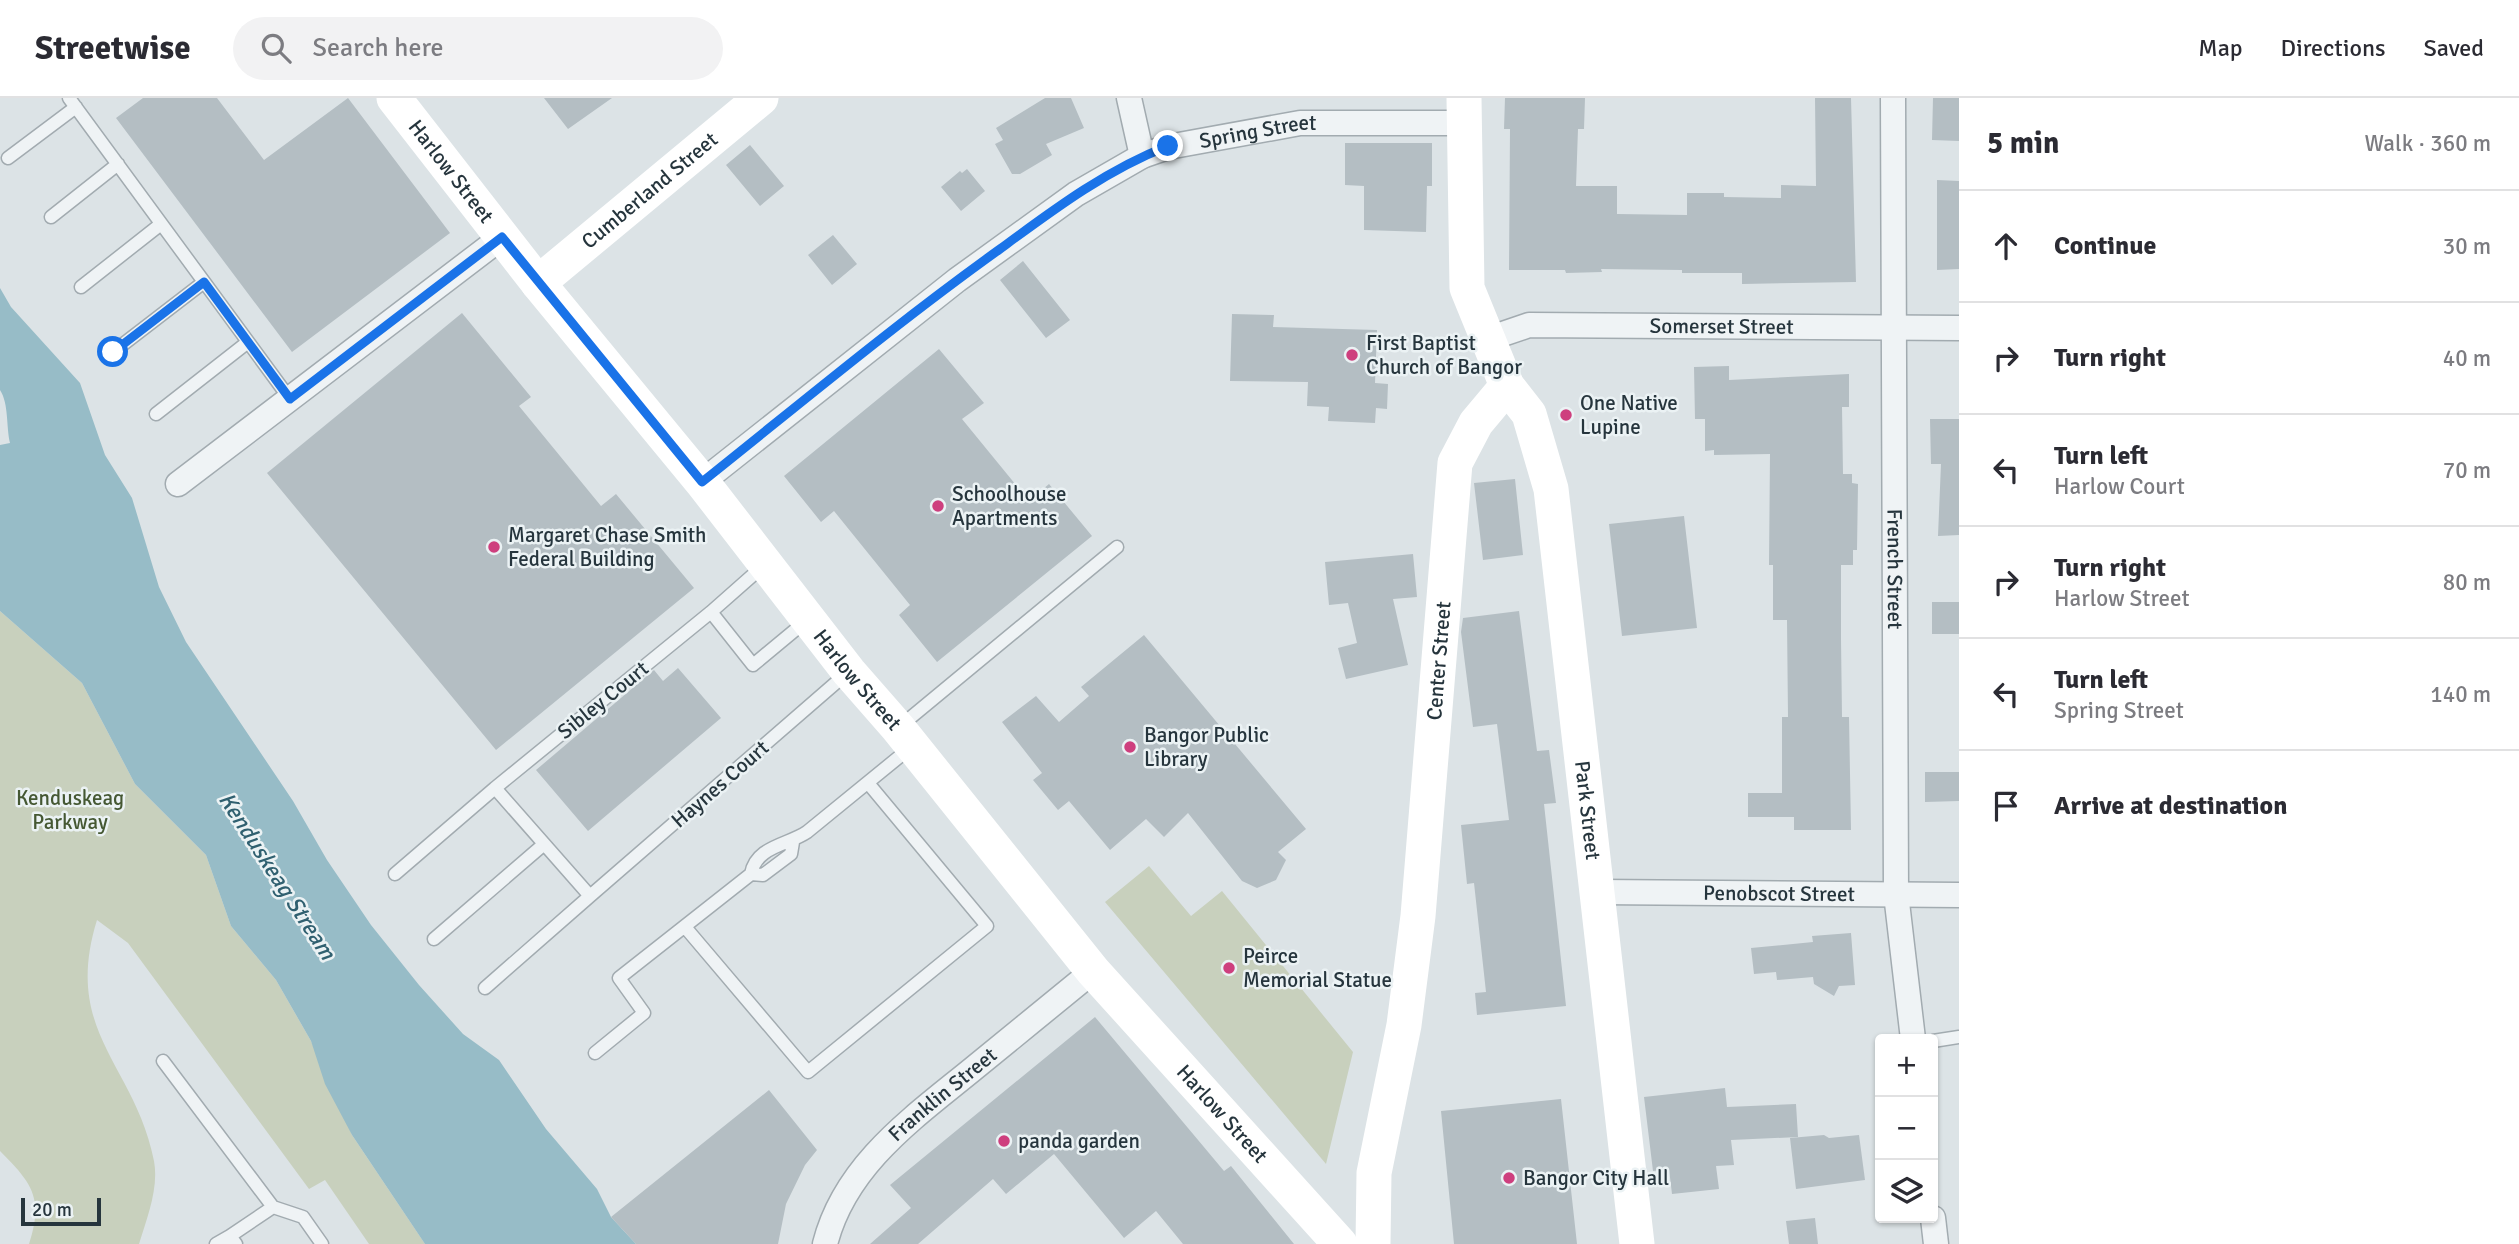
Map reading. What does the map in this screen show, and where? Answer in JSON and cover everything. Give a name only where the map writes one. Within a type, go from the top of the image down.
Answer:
[{"type":"street","name":"Cumberland Street","points":[[538,283],[761,98]]},
{"type":"street","points":[[1129,98],[1142,156]]},
{"type":"street","name":"French Street","points":[[1893,98],[1896,894],[1912,1034]]},
{"type":"street","name":"Harlow Street","points":[[396,99],[538,283],[702,482],[849,672],[905,737],[1093,971],[1340,1244]]},
{"type":"street","points":[[1463,111],[1467,288],[1507,386]]},
{"type":"street","name":"Spring Street","points":[[702,482],[957,280],[1076,194],[1142,156],[1168,146],[1300,124],[1463,111]]},
{"type":"street","points":[[178,484],[502,237]]},
{"type":"street","name":"Somerset Street","points":[[1488,339],[1529,325],[1959,328]]},
{"type":"street","name":"Park Street","points":[[1507,386],[1529,414],[1552,489],[1637,1244]]},
{"type":"street","name":"Center Street","points":[[1373,1244],[1374,1173],[1404,1025],[1419,916],[1455,463],[1476,423],[1507,386]]},
{"type":"street","name":"Penobscot Street","points":[[1599,891],[1959,895]]},
{"type":"street","name":"Franklin Street","points":[[825,1244],[835,1209],[864,1166],[897,1131],[1093,971]]},
{"type":"street","points":[[1934,1223],[1936,1244]]},
{"type":"lane","points":[[8,158],[72,102],[290,399]]},
{"type":"lane","points":[[51,218],[118,164]]},
{"type":"lane","points":[[82,287],[161,224]]},
{"type":"lane","points":[[113,352],[204,282]]},
{"type":"lane","points":[[156,414],[248,342]]},
{"type":"lane","points":[[595,1053],[645,1013],[619,978],[751,874],[763,875],[791,854],[793,842],[868,783],[905,737],[1117,547]]},
{"type":"lane","name":"Sibley Court","points":[[395,874],[495,788],[711,612],[766,563]]},
{"type":"lane","points":[[711,612],[752,665],[809,619]]},
{"type":"lane","name":"Haynes Court","points":[[485,988],[849,672]]},
{"type":"lane","points":[[685,927],[808,1072],[987,926],[868,783]]},
{"type":"lane","points":[[495,788],[590,896]]},
{"type":"lane","points":[[434,939],[543,845]]},
{"type":"lane","points":[[1938,1040],[1959,1037]]},
{"type":"lane","points":[[163,1061],[273,1207],[303,1217],[322,1244]]},
{"type":"lane","points":[[216,1244],[233,1240],[273,1207]]},
{"type":"green space","name":"Kenduskeag Parkway","points":[[0,611],[82,683],[135,784],[206,855],[231,926],[276,980],[311,1041],[352,1135],[425,1244],[369,1244],[325,1180],[309,1189],[128,943],[97,920],[89,959],[88,992],[105,1046],[145,1127],[155,1171],[151,1203],[139,1244],[29,1244],[35,1215],[32,1192],[20,1173],[0,1151]]},
{"type":"green space","points":[[1149,866],[1191,916],[1222,891],[1353,1052],[1326,1164],[1105,902]]},
{"type":"water","name":"Kenduskeag Stream","points":[[0,288],[11,307],[80,383],[105,455],[132,498],[159,587],[186,642],[293,801],[327,860],[371,925],[419,985],[463,1034],[499,1060],[546,1129],[597,1189],[611,1217],[636,1244],[425,1244],[352,1135],[325,1084],[311,1041],[276,980],[231,926],[206,855],[135,784],[82,683],[0,611],[0,445],[10,443],[6,408],[0,390]]},
{"type":"building","points":[[143,98],[217,98],[264,160],[348,98],[450,233],[292,352],[116,118]]},
{"type":"building","points":[[544,98],[612,98],[568,129]]},
{"type":"building","points":[[1045,98],[1071,98],[1084,128],[1046,144],[1052,155],[1020,174],[1012,174],[995,144],[1003,140],[996,128]]},
{"type":"building","points":[[1505,98],[1585,98],[1584,129],[1578,129],[1576,186],[1617,186],[1617,214],[1687,215],[1687,193],[1781,198],[1781,185],[1816,186],[1815,98],[1851,98],[1856,282],[1742,284],[1742,273],[1682,273],[1682,270],[1601,269],[1602,272],[1566,273],[1565,270],[1509,270],[1510,129],[1504,129]]},
{"type":"building","points":[[1933,98],[1959,98],[1959,141],[1932,140]]},
{"type":"building","points":[[1345,143],[1432,143],[1432,186],[1427,186],[1426,232],[1364,230],[1364,186],[1345,185]]},
{"type":"building","points":[[750,145],[784,186],[760,206],[726,165]]},
{"type":"building","points":[[967,169],[985,191],[961,211],[941,187],[960,171],[962,173]]},
{"type":"building","points":[[1937,180],[1959,181],[1959,269],[1937,270]]},
{"type":"building","points":[[833,235],[857,264],[832,285],[808,255]]},
{"type":"building","points":[[1023,261],[1070,320],[1046,338],[1000,280]]},
{"type":"building","name":"Margaret Chase Smith Federal Building","points":[[462,313],[531,397],[519,406],[601,506],[616,494],[694,588],[496,750],[267,473]]},
{"type":"building","points":[[1232,314],[1274,315],[1273,327],[1377,330],[1375,383],[1388,384],[1387,409],[1376,408],[1375,423],[1328,421],[1329,407],[1307,406],[1308,382],[1230,381]]},
{"type":"building","name":"Schoolhouse Apartments","points":[[939,349],[984,403],[962,419],[1029,501],[1049,484],[1092,536],[937,662],[899,615],[910,605],[834,511],[821,522],[784,476]]},
{"type":"building","points":[[1729,366],[1729,380],[1849,374],[1849,407],[1842,407],[1843,474],[1852,474],[1852,483],[1858,484],[1857,550],[1853,550],[1853,565],[1841,565],[1841,639],[1842,717],[1849,717],[1851,830],[1794,830],[1794,817],[1748,817],[1748,793],[1782,793],[1782,717],[1788,717],[1787,620],[1773,620],[1773,565],[1769,565],[1770,454],[1714,455],[1714,450],[1705,451],[1705,419],[1695,419],[1694,367]]},
{"type":"building","points":[[1930,419],[1959,419],[1959,535],[1938,536],[1941,464],[1931,464]]},
{"type":"building","points":[[1515,479],[1523,555],[1483,560],[1474,483]]},
{"type":"building","points":[[1684,516],[1697,628],[1622,636],[1609,524]]},
{"type":"building","points":[[1413,554],[1417,597],[1393,599],[1408,665],[1346,679],[1338,648],[1357,643],[1348,603],[1329,605],[1325,562]]},
{"type":"building","points":[[1932,602],[1959,602],[1959,634],[1932,634]]},
{"type":"building","points":[[1519,611],[1537,751],[1549,750],[1556,803],[1544,804],[1566,1006],[1477,1015],[1475,993],[1486,992],[1474,883],[1467,884],[1461,825],[1509,820],[1497,724],[1473,727],[1461,632],[1463,618]]},
{"type":"building","name":"Bangor Public Library","points":[[1144,635],[1306,829],[1278,852],[1286,860],[1276,880],[1257,888],[1242,881],[1188,813],[1164,837],[1146,819],[1110,850],[1069,801],[1058,810],[1033,780],[1042,773],[1002,722],[1036,696],[1059,722],[1089,696],[1081,687]]},
{"type":"building","points":[[678,668],[721,718],[588,831],[536,770],[654,670],[663,681]]},
{"type":"building","points":[[1925,772],[1959,772],[1959,801],[1925,802]]},
{"type":"building","points":[[1851,933],[1855,985],[1839,986],[1834,996],[1814,984],[1813,977],[1777,980],[1776,972],[1754,974],[1751,948],[1813,942],[1812,936]]},
{"type":"building","points":[[1095,1017],[1224,1171],[1231,1166],[1294,1244],[1183,1244],[1156,1211],[1124,1238],[1054,1154],[1006,1194],[993,1179],[918,1244],[870,1244],[911,1208],[890,1185]]},
{"type":"building","points":[[1725,1088],[1727,1107],[1796,1104],[1798,1137],[1731,1140],[1734,1165],[1716,1166],[1719,1189],[1672,1194],[1669,1169],[1653,1171],[1644,1097]]},
{"type":"building","points":[[769,1090],[817,1150],[805,1165],[786,1204],[778,1244],[636,1244],[611,1217]]},
{"type":"building","name":"Bangor City Hall","points":[[1561,1099],[1577,1244],[1454,1244],[1441,1111]]},
{"type":"building","points":[[1824,1135],[1829,1138],[1859,1135],[1865,1180],[1796,1189],[1790,1138]]},
{"type":"building","points":[[1815,1218],[1818,1244],[1789,1244],[1786,1221]]},
{"type":"place","name":"First Baptist Church of Bangor","points":[[1352,355]]},
{"type":"place","name":"One Native Lupine","points":[[1566,415]]},
{"type":"place","name":"Schoolhouse Apartments","points":[[938,506]]},
{"type":"place","name":"Margaret Chase Smith Federal Building","points":[[494,547]]},
{"type":"place","name":"Bangor Public Library","points":[[1130,747]]},
{"type":"place","name":"Peirce Memorial Statue","points":[[1229,968]]},
{"type":"place","name":"panda garden","points":[[1004,1141]]},
{"type":"place","name":"Bangor City Hall","points":[[1509,1178]]},
{"type":"route","points":[[113,352],[204,282],[290,399],[502,237],[702,482],[957,280],[1076,194],[1142,156],[1168,146]]}]
